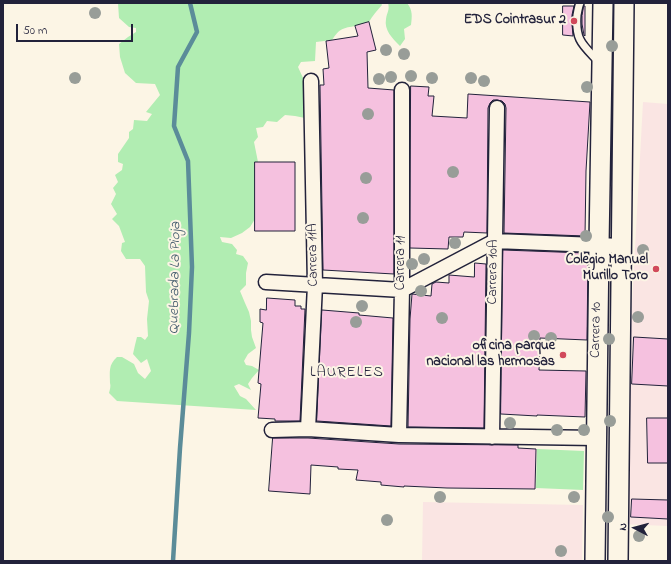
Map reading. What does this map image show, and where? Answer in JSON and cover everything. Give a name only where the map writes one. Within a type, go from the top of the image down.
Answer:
[{"type":"main road","name":"Carrera 10","points":[[595,561],[603,3]]},
{"type":"main road","name":"Carrera 10","points":[[618,561],[624,3]]},
{"type":"street","name":"Carrera 11A","points":[[308,429],[315,285],[312,81]]},
{"type":"street","name":"Carrera 11","points":[[399,435],[402,290],[402,90]]},
{"type":"street","name":"Carrera 10A","points":[[492,436],[497,108]]},
{"type":"street","points":[[266,282],[402,290],[495,241],[622,246]]},
{"type":"street","points":[[272,430],[308,429],[399,435],[596,438]]},
{"type":"lane","points":[[580,3],[578,6],[577,36],[582,44],[602,65]]},
{"type":"shaded area","name":"Colegio Manuel Murillo Toro","points":[[643,102],[668,104],[668,526],[620,524]]},
{"type":"shaded area","points":[[423,502],[583,505],[582,561],[422,561]]},
{"type":"green space","points":[[118,3],[381,3],[382,5],[369,22],[342,29],[332,40],[316,42],[315,61],[301,62],[298,67],[304,80],[305,118],[285,115],[277,122],[267,121],[263,127],[256,128],[258,137],[254,142],[258,162],[255,219],[250,227],[242,233],[231,238],[220,237],[222,242],[232,244],[237,250],[236,254],[243,256],[248,263],[246,285],[240,291],[249,312],[252,337],[256,348],[248,354],[244,361],[246,365],[252,366],[259,370],[248,384],[251,390],[239,384],[234,386],[240,396],[246,399],[256,410],[117,401],[109,393],[110,369],[112,363],[117,357],[122,357],[134,364],[138,373],[145,379],[151,371],[147,359],[141,363],[133,354],[137,337],[141,337],[145,340],[148,336],[147,319],[149,301],[146,292],[145,266],[140,259],[126,259],[121,251],[122,243],[125,242],[119,226],[112,219],[117,214],[111,204],[116,194],[113,188],[118,182],[115,175],[122,170],[123,164],[118,162],[118,154],[129,138],[129,132],[133,129],[134,120],[147,121],[152,114],[146,112],[160,95],[155,84],[136,83],[125,73],[120,57],[119,44],[136,32],[136,28],[129,27],[119,18]]},
{"type":"green space","points":[[388,3],[407,3],[411,11],[411,25],[404,29],[405,39],[400,46],[386,27],[389,7]]},
{"type":"green space","points":[[537,449],[584,451],[583,490],[536,488]]},
{"type":"building","points":[[563,6],[574,6],[572,15],[573,36],[563,35]]},
{"type":"building","points":[[585,6],[585,36],[582,24]]},
{"type":"building","points":[[369,22],[376,50],[367,52],[368,88],[394,90],[394,274],[323,270],[320,85],[324,85],[323,69],[329,68],[326,41],[358,36],[355,26]]},
{"type":"building","points":[[411,86],[429,87],[428,96],[434,96],[432,116],[467,118],[468,94],[590,102],[586,171],[585,236],[504,233],[506,108],[502,101],[493,100],[488,108],[487,233],[464,232],[463,237],[449,237],[448,249],[410,248]]},
{"type":"building","points":[[255,162],[295,162],[295,231],[255,231]]},
{"type":"building","points":[[503,250],[585,253],[585,256],[588,256],[587,340],[540,338],[539,370],[586,371],[585,417],[501,414]]},
{"type":"building","points":[[475,263],[486,264],[484,428],[408,427],[410,319],[412,294],[431,296],[432,284],[436,282],[449,283],[449,275],[474,277]]},
{"type":"building","points":[[267,298],[295,300],[295,306],[301,306],[301,309],[305,309],[300,421],[275,421],[275,419],[258,418],[261,384],[258,383],[263,323],[260,322],[260,309],[266,310]]},
{"type":"building","points":[[322,310],[393,318],[391,426],[317,421]]},
{"type":"building","points":[[634,337],[668,339],[668,386],[632,384]]},
{"type":"building","points":[[647,418],[668,418],[668,463],[648,463]]},
{"type":"building","points":[[273,438],[308,438],[399,444],[518,445],[518,448],[536,449],[535,489],[404,487],[381,485],[381,482],[356,480],[358,470],[311,465],[310,494],[269,491]]},
{"type":"building","points":[[632,499],[668,500],[668,519],[631,517]]},
{"type":"waterway","name":"Quebrada La Pioja","points":[[173,561],[189,333],[192,267],[188,161],[174,126],[178,67],[197,32],[190,3]]},
{"type":"place","name":"EDS Cointrasur 2","points":[[574,21]]},
{"type":"place","name":"Colegio Manuel Murillo Toro","points":[[656,269]]},
{"type":"place","name":"oficina parque nacional las hermosas","points":[[563,355]]},
{"type":"district","name":"LAURELES","points":[[347,374]]}]
